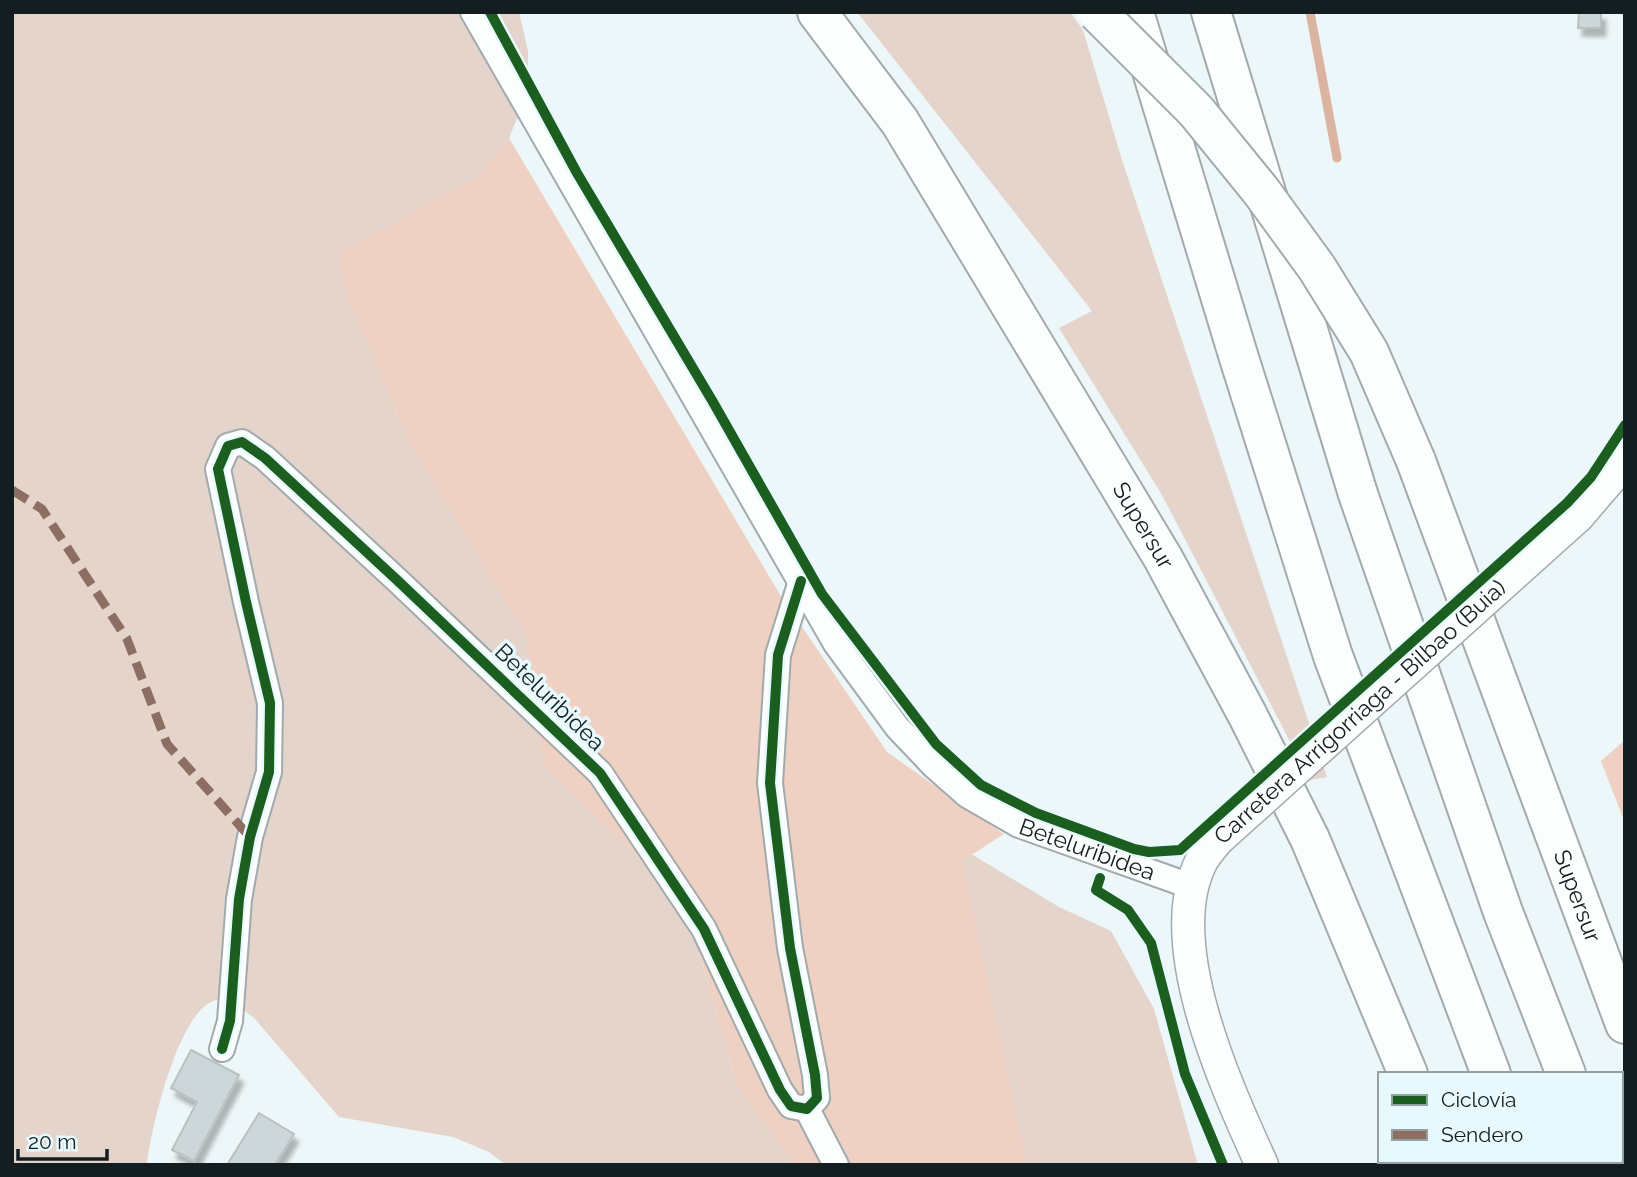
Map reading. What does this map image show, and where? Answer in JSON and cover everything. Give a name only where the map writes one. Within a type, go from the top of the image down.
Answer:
[{"type":"highway","name":"Supersur","points":[[817,12],[900,122],[1163,558],[1247,714],[1310,839],[1407,1072]]},
{"type":"highway","name":"Supersur","points":[[1097,12],[1196,111],[1261,191],[1317,268],[1370,352],[1416,461],[1625,1024]]},
{"type":"highway","points":[[1134,12],[1333,656],[1490,1072]]},
{"type":"highway","points":[[1211,12],[1358,494],[1503,912],[1565,1072]]},
{"type":"street","name":"Beteluribidea","points":[[472,12],[836,644],[897,727],[934,766],[967,795],[1019,825],[1193,887]]},
{"type":"street","name":"Beteluribidea","points":[[222,1049],[230,1021],[242,887],[250,837],[270,772],[270,703],[218,469],[228,446],[242,442],[265,458],[600,773],[704,929],[780,1090],[791,1106],[807,1109]]},
{"type":"street","name":"Carretera Arrigorriaga - Bilbao (Buia)","points":[[1262,1165],[1212,1044],[1195,982],[1188,938],[1193,887],[1201,861],[1217,840],[1578,516],[1625,457]]},
{"type":"street","points":[[801,581],[778,655],[771,783],[790,948],[815,1075],[817,1098],[807,1109],[836,1165]]},
{"type":"shaded area","points":[[12,12],[519,12],[528,51],[528,92],[509,138],[478,176],[339,254],[348,299],[410,444],[527,637],[544,765],[651,870],[691,923],[737,1086],[794,1165],[506,1165],[489,1152],[453,1137],[339,1117],[255,1019],[237,1005],[217,1000],[203,1007],[190,1024],[179,1046],[160,1100],[147,1165],[12,1165]]},
{"type":"shaded area","points":[[857,12],[1070,12],[1083,30],[1122,160],[1327,777],[1310,780],[1162,495],[1059,328],[1092,311]]},
{"type":"shaded area","points":[[509,138],[779,593],[887,752],[1004,834],[962,861],[1027,1165],[794,1165],[737,1086],[691,923],[651,870],[543,765],[527,637],[410,444],[348,299],[338,254],[478,176]]},
{"type":"shaded area","points":[[1625,740],[1625,823],[1601,761]]},
{"type":"shaded area","points":[[940,835],[1059,907],[1111,931],[1154,1009],[1198,1165],[981,1165]]},
{"type":"building","points":[[1579,12],[1601,12],[1601,28],[1578,28]]},
{"type":"building","points":[[191,1050],[239,1075],[194,1161],[172,1150],[197,1102],[171,1088]]},
{"type":"building","points":[[259,1113],[294,1134],[275,1165],[227,1165]]},
{"type":"waterway","points":[[1310,12],[1337,158]]},
{"type":"marked path","points":[[12,490],[42,509],[127,639],[167,744],[250,837]]},
{"type":"cycle path","points":[[490,12],[577,173],[713,402],[822,594],[936,744],[981,785],[1036,813],[1134,849],[1149,852],[1180,850],[1567,503],[1591,477],[1625,425]]},
{"type":"cycle path","points":[[222,1049],[230,1021],[239,899],[250,837],[269,772],[270,703],[218,469],[228,446],[242,442],[265,458],[600,773],[704,929],[780,1090],[791,1106],[807,1109],[817,1098],[815,1075],[790,948],[770,783],[778,655],[801,581]]},
{"type":"cycle path","points":[[1100,878],[1096,890],[1128,910],[1151,943],[1185,1074],[1223,1165]]}]
